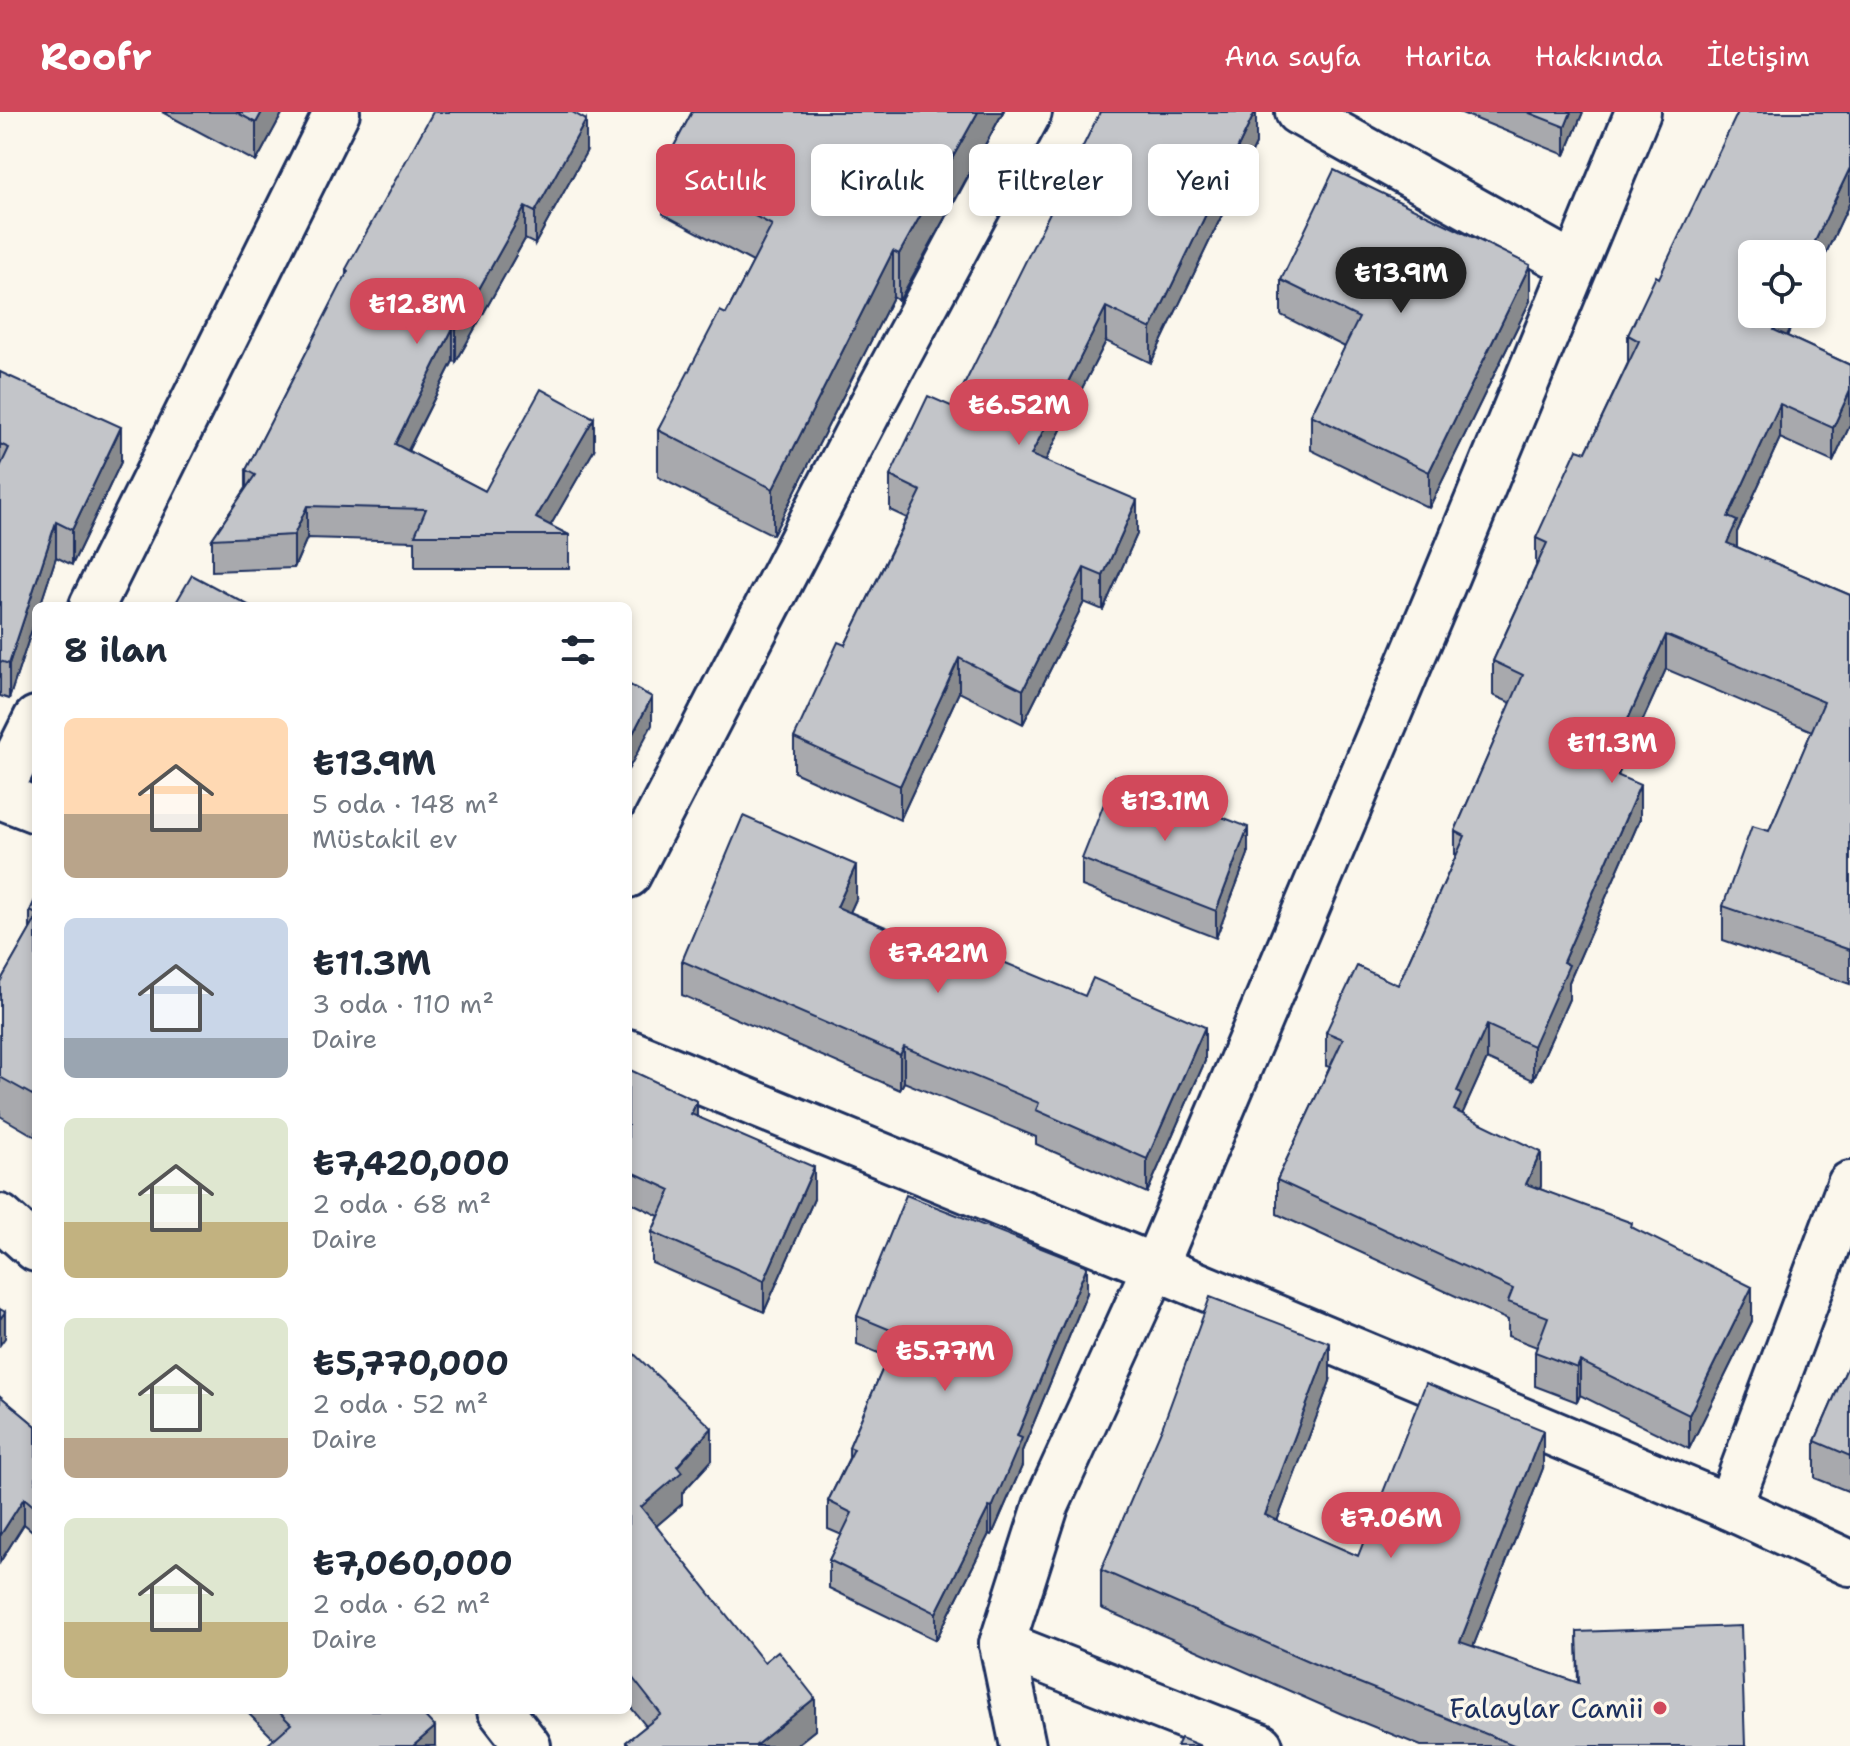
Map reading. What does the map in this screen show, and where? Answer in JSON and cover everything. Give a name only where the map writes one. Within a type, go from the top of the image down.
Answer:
[{"type":"street","points":[[94,602],[337,112]]},
{"type":"street","points":[[632,867],[882,385],[1029,112]]},
{"type":"street","points":[[1298,112],[1573,265]]},
{"type":"street","points":[[1023,1746],[1002,1644],[1046,1506],[1155,1267],[1638,112]]},
{"type":"street","points":[[32,727],[0,794],[32,808]]},
{"type":"street","points":[[632,1054],[1155,1267],[1729,1507],[1850,1563]]},
{"type":"street","points":[[1729,1507],[1850,1184]]},
{"type":"street","points":[[0,1217],[32,1245]]},
{"type":"street","points":[[1002,1644],[1260,1746]]},
{"type":"street","points":[[503,1714],[528,1746]]},
{"type":"building","points":[[236,112],[262,112],[256,123]]},
{"type":"building","points":[[433,112],[572,112],[586,120],[535,212],[525,207],[456,330],[453,328],[395,444],[485,491],[541,389],[594,418],[536,518],[569,535],[415,535],[426,509],[307,506],[294,535],[212,539],[255,475],[246,470],[348,271],[346,269]]},
{"type":"building","points":[[692,112],[978,112],[953,157],[953,144],[811,144],[811,216],[920,216],[899,254],[893,251],[773,489],[658,430],[720,311],[726,314],[772,225],[755,216],[795,216],[795,144],[675,144]]},
{"type":"building","points":[[1100,112],[1255,112],[1240,144],[1148,144],[1148,216],[1205,216],[1151,329],[1106,307],[1031,455],[1137,500],[1103,576],[1084,568],[1023,690],[959,658],[900,786],[794,738],[838,642],[845,645],[921,491],[890,476],[928,396],[953,407],[1048,216],[1132,216],[1132,144],[1084,144]]},
{"type":"building","points":[[1527,112],[1571,112],[1565,127]]},
{"type":"building","points":[[1738,112],[1850,112],[1850,168],[1816,240],[1738,240],[1738,328],[1775,328],[1850,365],[1850,391],[1833,428],[1780,404],[1728,517],[1737,521],[1727,543],[1850,595],[1850,950],[1723,906],[1752,826],[1769,831],[1824,702],[1666,635],[1605,770],[1640,785],[1563,962],[1569,965],[1533,1046],[1487,1025],[1457,1091],[1461,1095],[1454,1110],[1541,1152],[1526,1184],[1632,1223],[1631,1227],[1752,1287],[1689,1415],[1580,1361],[1577,1368],[1535,1352],[1548,1317],[1508,1302],[1513,1289],[1277,1180],[1343,1039],[1326,1032],[1357,966],[1398,985],[1465,836],[1455,831],[1523,675],[1493,661],[1547,543],[1536,538],[1577,449],[1586,452],[1639,341],[1628,335],[1656,276],[1659,278]]},
{"type":"building","points":[[1334,170],[1530,265],[1429,472],[1311,415],[1359,318],[1281,280]]},
{"type":"building","points":[[0,372],[121,427],[72,530],[56,522],[9,664],[0,661],[0,467],[9,448],[0,444]]},
{"type":"building","points":[[192,575],[243,602],[176,602]]},
{"type":"building","points":[[632,686],[652,697],[632,735]]},
{"type":"building","points":[[1115,776],[1248,827],[1216,911],[1082,859]]},
{"type":"building","points":[[743,816],[856,865],[837,907],[954,957],[960,944],[1085,996],[1093,978],[1205,1027],[1147,1159],[1036,1110],[1039,1103],[904,1047],[900,1055],[682,961]]},
{"type":"building","points":[[32,926],[32,1095],[0,1077],[0,982]]},
{"type":"building","points":[[632,1071],[697,1101],[691,1114],[814,1167],[764,1281],[652,1232],[671,1190],[632,1172]]},
{"type":"building","points":[[906,1195],[1087,1266],[1017,1436],[1022,1438],[992,1508],[989,1507],[936,1613],[829,1560],[852,1513],[828,1501],[854,1449],[849,1447],[898,1333],[857,1316]]},
{"type":"building","points":[[1210,1297],[1330,1343],[1265,1515],[1358,1556],[1426,1383],[1543,1430],[1460,1642],[1579,1683],[1577,1632],[1741,1626],[1745,1746],[1516,1746],[1342,1676],[1101,1570],[1162,1428]]},
{"type":"building","points":[[632,1352],[712,1428],[677,1466],[682,1472],[641,1507],[764,1662],[778,1651],[815,1698],[755,1746],[630,1746],[626,1742],[661,1714],[632,1677]]},
{"type":"building","points":[[1850,1361],[1850,1456],[1815,1441]]},
{"type":"building","points":[[0,1396],[32,1423],[32,1505],[24,1498],[0,1536]]},
{"type":"building","points":[[281,1714],[423,1714],[435,1727],[413,1746],[266,1746],[291,1724]]},
{"type":"building","points":[[1181,1738],[1201,1746],[1177,1746]]},
{"type":"place","name":"Falaylar Camii","points":[[1660,1708]]}]
